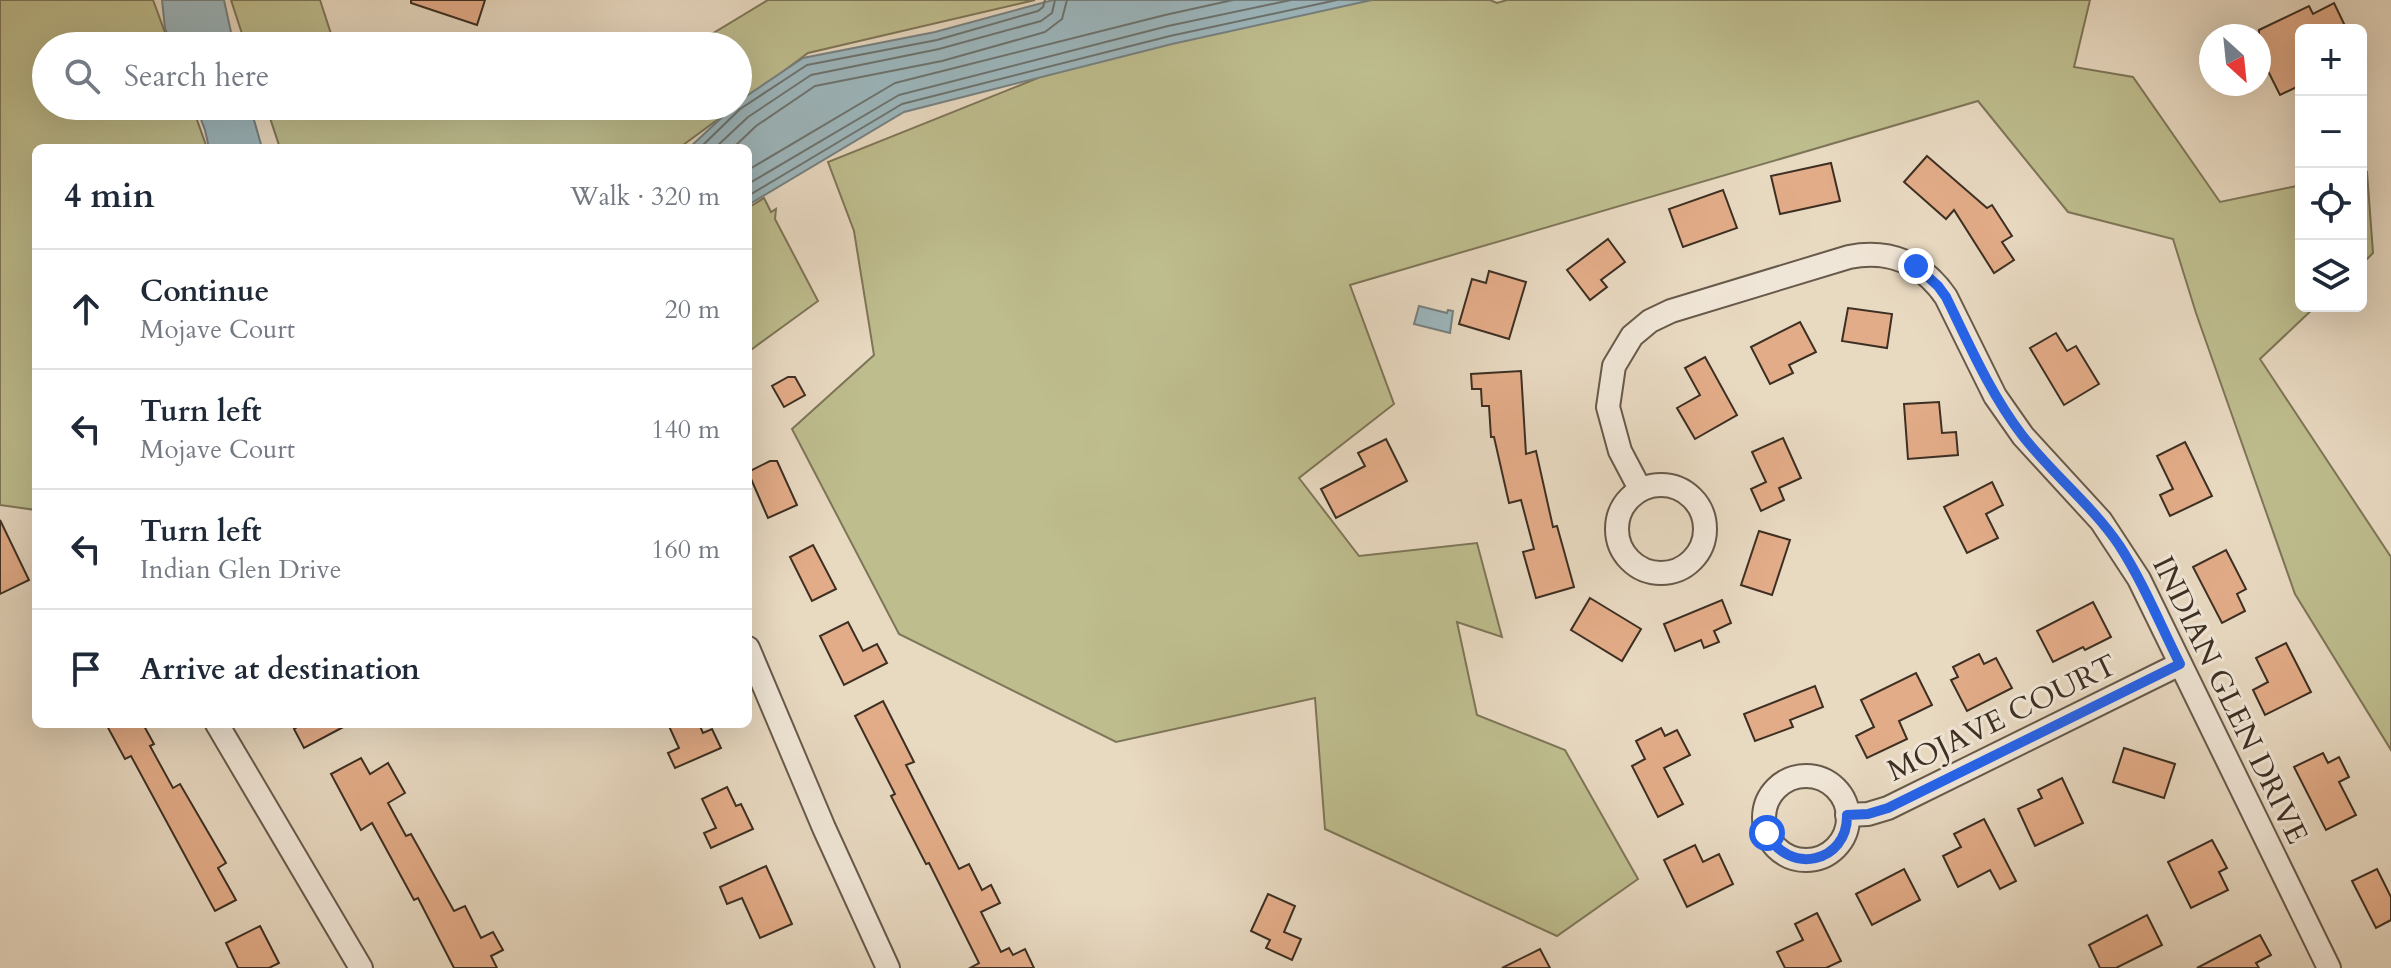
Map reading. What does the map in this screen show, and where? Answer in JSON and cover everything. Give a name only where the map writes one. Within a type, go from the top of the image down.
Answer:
[{"type":"street","name":"INDIAN GLEN DRIVE","points":[[1640,489],[1620,451],[1608,407],[1614,366],[1624,345],[1641,327],[1671,311],[1849,257],[1879,254],[1916,266],[1938,286],[1995,396],[2023,436],[2119,545],[2139,579],[2329,968]]},
{"type":"street","points":[[1663,484],[1674,487],[1685,491],[1700,508],[1704,519],[1703,543],[1691,562],[1681,569],[1658,573],[1647,571],[1627,559],[1621,549],[1617,538],[1618,515],[1623,505],[1640,489],[1663,484]]},
{"type":"street","points":[[752,657],[824,828],[888,968]]},
{"type":"street","name":"MOJAVE COURT","points":[[1847,815],[1868,814],[1888,808],[2180,664]]},
{"type":"street","points":[[219,728],[361,968]]},
{"type":"shaded area","points":[[0,0],[153,0],[165,32],[32,32],[32,120],[197,120],[206,144],[32,144],[32,509],[0,505]]},
{"type":"shaded area","points":[[231,0],[320,0],[330,32],[241,32]]},
{"type":"shaded area","points":[[768,0],[1035,0],[808,53],[752,95],[752,32],[715,32]]},
{"type":"shaded area","points":[[1088,0],[1490,0],[1497,3],[1507,0],[2090,0],[2074,67],[2133,77],[2220,202],[2295,186],[2295,312],[2310,312],[2260,359],[2391,557],[2391,750],[2295,594],[2173,239],[2068,212],[1978,101],[1350,285],[1394,404],[1299,478],[1359,556],[1477,543],[1502,637],[1457,622],[1477,715],[1565,750],[1638,879],[1557,936],[1325,829],[1315,698],[1116,742],[899,634],[792,429],[874,355],[854,231],[828,162],[1038,78]]},
{"type":"shaded area","points":[[271,120],[717,120],[684,144],[279,144]]},
{"type":"shaded area","points":[[2367,172],[2373,253],[2367,259]]},
{"type":"shaded area","points":[[764,198],[771,212],[776,209],[775,219],[818,301],[752,349],[752,206]]},
{"type":"water","points":[[162,0],[224,0],[231,32],[167,32]]},
{"type":"water","points":[[1053,0],[1372,0],[1172,44],[904,112],[752,203],[752,144],[693,144],[719,120],[752,120],[752,92],[803,58],[935,32]]},
{"type":"water","points":[[201,120],[254,120],[261,144],[208,144]]},
{"type":"water","points":[[1419,306],[1447,313],[1448,310],[1453,311],[1450,333],[1414,324]]},
{"type":"building","points":[[411,0],[485,0],[477,25],[411,3]]},
{"type":"building","points":[[2334,3],[2344,24],[2295,24],[2295,88],[2280,95],[2271,77],[2271,24],[2309,6],[2313,14]]},
{"type":"building","points":[[1927,156],[1987,208],[1992,205],[2012,236],[2002,242],[2014,260],[1994,273],[1954,210],[1946,219],[1904,182]]},
{"type":"building","points":[[1831,163],[1840,201],[1780,214],[1771,176]]},
{"type":"building","points":[[1723,190],[1737,228],[1683,247],[1669,209]]},
{"type":"building","points":[[1608,239],[1625,262],[1601,280],[1607,287],[1590,300],[1567,270]]},
{"type":"building","points":[[1489,271],[1526,282],[1509,339],[1459,324],[1472,279],[1486,283]]},
{"type":"building","points":[[1848,308],[1892,314],[1887,348],[1842,341]]},
{"type":"building","points":[[1800,322],[1816,352],[1789,365],[1793,373],[1770,384],[1751,347]]},
{"type":"building","points":[[2056,333],[2067,351],[2076,346],[2099,384],[2064,405],[2030,348]]},
{"type":"building","points":[[1705,357],[1737,415],[1695,439],[1677,408],[1700,395],[1685,368]]},
{"type":"building","points":[[1521,371],[1526,454],[1536,451],[1553,527],[1557,526],[1574,587],[1536,598],[1523,552],[1534,549],[1521,500],[1509,503],[1494,437],[1491,437],[1489,406],[1482,406],[1481,389],[1472,389],[1471,374]]},
{"type":"building","points":[[788,377],[795,377],[805,395],[784,407],[772,386]]},
{"type":"building","points":[[1939,402],[1942,433],[1956,432],[1958,455],[1908,459],[1904,404]]},
{"type":"building","points":[[1783,438],[1801,478],[1779,488],[1784,500],[1761,511],[1751,489],[1766,482],[1752,452]]},
{"type":"building","points":[[1386,439],[1407,481],[1336,518],[1321,489],[1365,466],[1358,453]]},
{"type":"building","points":[[2185,442],[2212,496],[2170,516],[2160,495],[2173,489],[2157,456]]},
{"type":"building","points":[[777,461],[797,505],[768,518],[752,481],[752,470]]},
{"type":"building","points":[[1992,482],[2003,505],[1986,514],[1998,538],[1967,553],[1944,507]]},
{"type":"building","points":[[0,520],[29,580],[0,594]]},
{"type":"building","points":[[1759,531],[1790,540],[1772,595],[1741,585]]},
{"type":"building","points":[[813,545],[836,589],[812,601],[790,557]]},
{"type":"building","points":[[2226,550],[2246,589],[2237,594],[2245,611],[2222,623],[2193,567]]},
{"type":"building","points":[[1590,598],[1641,629],[1622,661],[1571,630]]},
{"type":"building","points":[[1722,600],[1731,623],[1714,631],[1719,642],[1704,648],[1701,640],[1675,651],[1664,624]]},
{"type":"building","points":[[2093,602],[2111,637],[2053,662],[2037,631]]},
{"type":"building","points":[[848,622],[863,651],[877,644],[887,663],[844,685],[820,636]]},
{"type":"building","points":[[2286,643],[2311,692],[2265,715],[2253,690],[2268,682],[2256,658]]},
{"type":"building","points":[[1979,654],[1984,664],[1996,658],[2012,688],[1967,711],[1951,680],[1958,677],[1953,667]]},
{"type":"building","points":[[1916,673],[1932,705],[1899,721],[1907,739],[1867,758],[1856,736],[1874,727],[1861,700]]},
{"type":"building","points":[[1815,686],[1823,707],[1790,720],[1793,727],[1755,741],[1744,714]]},
{"type":"building","points":[[883,701],[914,762],[906,765],[959,869],[969,864],[982,890],[991,885],[1000,903],[981,912],[1001,952],[1009,948],[1013,955],[1025,949],[1034,968],[970,968],[979,963],[891,796],[895,794],[855,716]]},
{"type":"building","points":[[108,728],[145,728],[154,744],[150,746],[173,788],[180,784],[226,863],[218,868],[236,900],[215,911],[131,756],[125,759]]},
{"type":"building","points":[[296,728],[342,728],[304,748]]},
{"type":"building","points":[[670,728],[701,728],[703,733],[712,729],[721,748],[675,768],[668,753],[679,748]]},
{"type":"building","points":[[1661,728],[1665,736],[1677,730],[1690,755],[1664,768],[1683,804],[1658,817],[1632,766],[1645,759],[1636,741]]},
{"type":"building","points":[[2124,748],[2175,764],[2164,798],[2113,782]]},
{"type":"building","points":[[2323,753],[2328,763],[2339,757],[2349,777],[2339,782],[2356,815],[2326,830],[2294,767]]},
{"type":"building","points":[[361,758],[370,774],[388,763],[405,793],[388,803],[406,836],[411,834],[454,911],[465,906],[481,938],[493,932],[503,950],[491,956],[497,968],[454,968],[418,898],[414,900],[372,823],[361,830],[331,774]]},
{"type":"building","points":[[2062,778],[2083,823],[2035,846],[2018,809],[2042,798],[2038,790]]},
{"type":"building","points":[[727,787],[736,806],[741,804],[753,829],[711,848],[704,833],[716,828],[702,799]]},
{"type":"building","points":[[1984,819],[2016,881],[2000,889],[1990,870],[1958,887],[1943,856],[1961,847],[1954,834]]},
{"type":"building","points":[[2212,840],[2227,868],[2219,872],[2228,890],[2191,908],[2168,862]]},
{"type":"building","points":[[1695,845],[1703,862],[1719,854],[1733,884],[1687,907],[1664,860]]},
{"type":"building","points":[[766,866],[792,924],[760,938],[742,898],[727,904],[720,887]]},
{"type":"building","points":[[1904,869],[1920,900],[1872,925],[1856,894]]},
{"type":"building","points":[[2377,869],[2391,897],[2391,920],[2376,928],[2352,881]]},
{"type":"building","points":[[1268,894],[1295,906],[1284,932],[1301,939],[1292,960],[1266,948],[1270,940],[1251,931]]},
{"type":"building","points":[[1817,913],[1841,961],[1826,968],[1785,968],[1777,952],[1803,940],[1795,924]]},
{"type":"building","points":[[2147,915],[2162,945],[2116,968],[2100,968],[2089,945]]},
{"type":"building","points":[[260,926],[279,963],[269,968],[238,968],[226,943]]},
{"type":"building","points":[[2260,935],[2271,955],[2256,963],[2259,968],[2197,968]]},
{"type":"building","points":[[1540,949],[1550,968],[1502,968]]},
{"type":"route","points":[[1767,833],[1771,843],[1787,856],[1808,860],[1828,854],[1842,839],[1847,815],[1868,814],[1888,808],[2180,664],[2119,545],[2076,492],[2023,436],[1995,396],[1946,297],[1916,266]]}]
